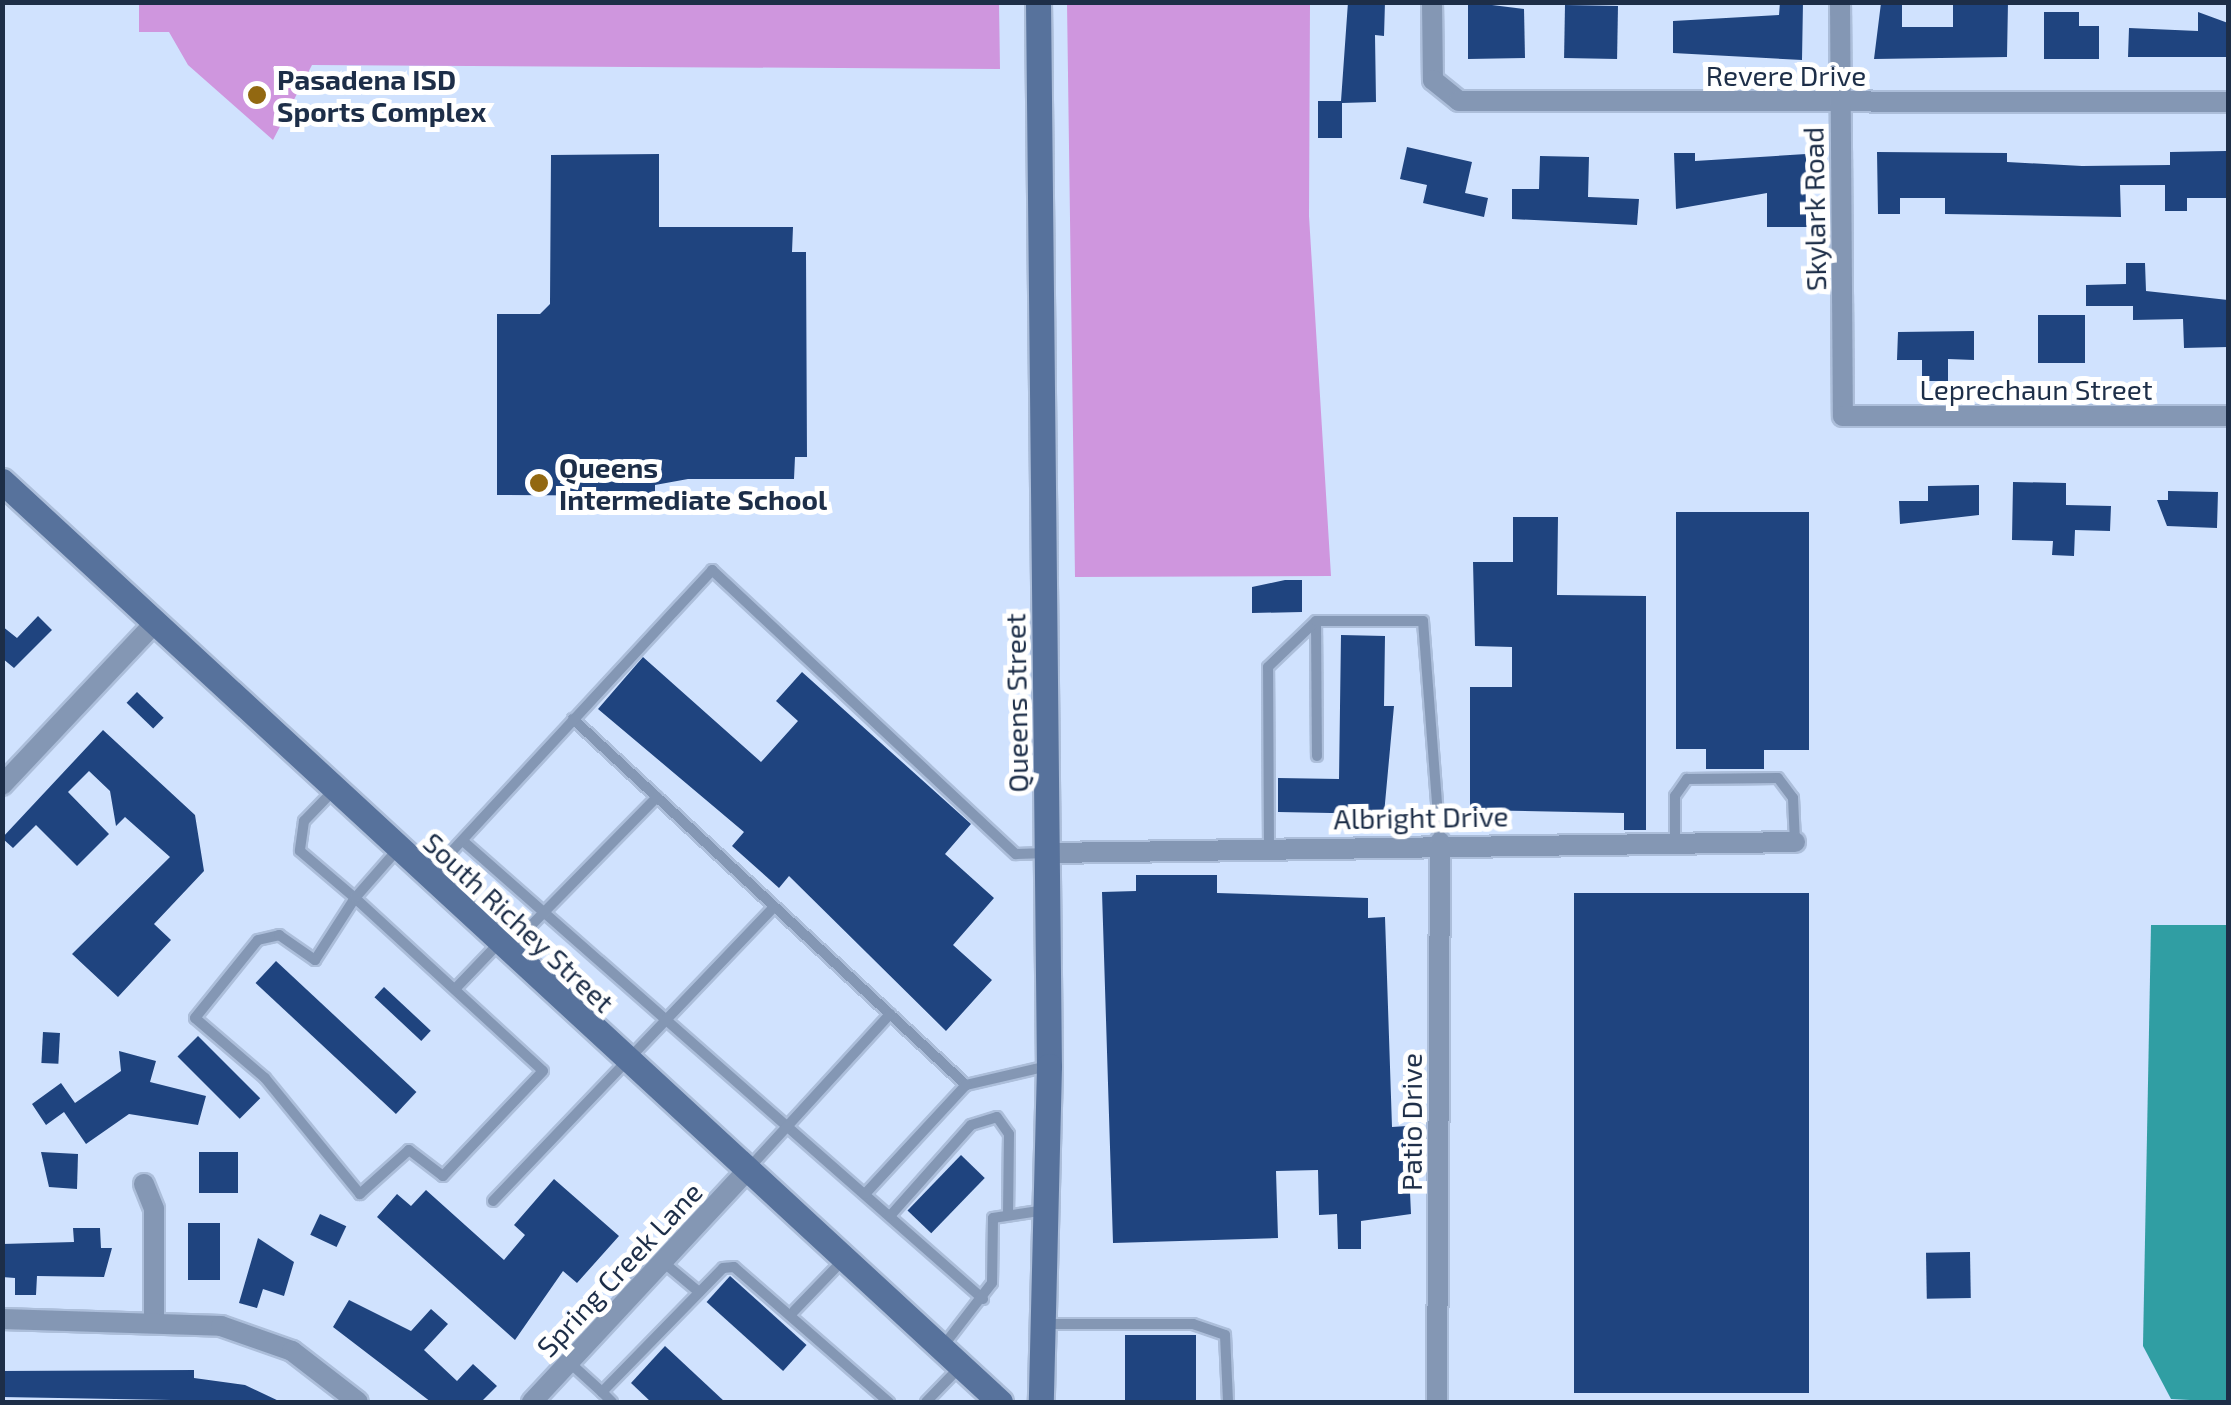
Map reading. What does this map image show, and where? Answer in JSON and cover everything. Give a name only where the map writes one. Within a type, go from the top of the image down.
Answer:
[{"type":"street","name":"Queens Street","points":[[1038,2],[1049,1066],[1041,1402]]},
{"type":"street","name":"Revere Drive","points":[[1432,2],[1433,80],[1446,98],[2228,102]]},
{"type":"street","name":"Skylark Road","points":[[1840,2],[1843,416]]},
{"type":"street","name":"Leprechaun Street","points":[[1843,416],[2228,416]]},
{"type":"street","name":"South Richey Street","points":[[2,481],[152,626],[1000,1402]]},
{"type":"street","points":[[2,785],[152,626]]},
{"type":"street","name":"Albright Drive","points":[[1048,853],[1440,842],[1794,842]]},
{"type":"street","name":"Patio Drive","points":[[1438,1402],[1440,842]]},
{"type":"street","name":"Spring Creek Lane","points":[[532,1402],[746,1172]]},
{"type":"street","points":[[144,1184],[154,1209],[154,1320]]},
{"type":"street","points":[[2,1319],[154,1320],[258,1336],[322,1370],[358,1402]]},
{"type":"lane","points":[[428,878],[712,570],[1016,854],[1048,853]]},
{"type":"lane","points":[[1269,848],[1268,667],[1316,622],[1422,620],[1440,842]]},
{"type":"lane","points":[[1316,622],[1317,756]]},
{"type":"lane","points":[[572,719],[966,1085]]},
{"type":"lane","points":[[1675,842],[1676,796],[1688,779],[1778,778],[1793,798],[1794,842]]},
{"type":"lane","points":[[333,792],[304,822],[300,852],[354,898],[543,1072],[443,1176],[409,1150],[360,1194],[265,1078],[195,1018],[258,940],[279,935],[315,960],[354,898],[397,850]]},
{"type":"lane","points":[[454,989],[544,912],[657,797]]},
{"type":"lane","points":[[463,841],[983,1299]]},
{"type":"lane","points":[[493,1201],[626,1062],[670,1022],[774,906]]},
{"type":"lane","points":[[746,1172],[890,1014]]},
{"type":"lane","points":[[865,1194],[966,1085],[1049,1066]]},
{"type":"lane","points":[[890,1216],[971,1125],[997,1117],[1009,1134],[1008,1211]]},
{"type":"lane","points":[[940,1350],[983,1299],[993,1218],[1008,1211],[1045,1210]]},
{"type":"lane","points":[[794,1312],[844,1260]]},
{"type":"lane","points":[[663,1262],[698,1292]]},
{"type":"lane","points":[[602,1392],[698,1292],[734,1268],[794,1312],[889,1402]]},
{"type":"lane","points":[[1043,1324],[1193,1324],[1225,1335],[1228,1402]]},
{"type":"lane","points":[[569,1362],[612,1402]]},
{"type":"lane","points":[[926,1402],[959,1368]]},
{"type":"shaded area","name":"Pasadena ISD Sports Complex","points":[[139,2],[999,3],[1000,69],[312,65],[273,140],[188,65],[169,32],[139,32]]},
{"type":"shaded area","points":[[1067,3],[1310,3],[1309,216],[1331,576],[1075,577]]},
{"type":"shaded area","points":[[2151,925],[2228,925],[2228,1402],[2171,1399],[2143,1346]]},
{"type":"building","points":[[1348,2],[1385,2],[1384,36],[1375,35],[1376,102],[1342,103],[1342,138],[1318,138],[1318,101],[1341,101]]},
{"type":"building","points":[[1468,2],[1524,9],[1525,58],[1468,59]]},
{"type":"building","points":[[1780,2],[1803,2],[1802,60],[1673,53],[1673,21],[1779,15]]},
{"type":"building","points":[[2008,2],[2007,57],[1874,59],[1881,3],[1902,3],[1902,27],[1953,27],[1953,3]]},
{"type":"building","points":[[1565,5],[1618,6],[1617,59],[1564,58]]},
{"type":"building","points":[[2044,12],[2079,12],[2079,26],[2099,26],[2099,59],[2044,59]]},
{"type":"building","points":[[2198,12],[2228,23],[2228,57],[2128,57],[2129,28],[2198,31]]},
{"type":"building","points":[[1407,147],[1472,162],[1465,193],[1488,198],[1484,217],[1423,203],[1427,185],[1400,179]]},
{"type":"building","points":[[2226,151],[2226,198],[2187,198],[2187,211],[2165,211],[2165,185],[2120,185],[2121,217],[1945,214],[1945,198],[1900,198],[1900,214],[1878,214],[1877,152],[2007,153],[2007,162],[2082,166],[2170,165],[2170,152]]},
{"type":"building","points":[[1674,153],[1695,153],[1695,161],[1806,154],[1807,227],[1767,227],[1767,193],[1676,209]]},
{"type":"building","points":[[659,154],[659,227],[793,227],[792,252],[806,252],[807,457],[795,457],[794,479],[688,479],[655,485],[655,496],[497,495],[497,314],[540,314],[550,304],[551,155]]},
{"type":"building","points":[[1540,156],[1589,157],[1588,197],[1639,199],[1637,225],[1512,219],[1512,189],[1539,189]]},
{"type":"building","points":[[2126,263],[2145,263],[2146,291],[2228,300],[2228,347],[2184,348],[2183,319],[2133,320],[2133,306],[2086,306],[2086,285],[2126,284]]},
{"type":"building","points":[[2038,315],[2085,315],[2085,363],[2038,363]]},
{"type":"building","points":[[1974,331],[1974,360],[1948,359],[1948,381],[1922,381],[1922,360],[1897,360],[1898,332]]},
{"type":"building","points":[[2013,482],[2066,483],[2066,505],[2111,506],[2110,531],[2075,530],[2074,556],[2052,555],[2053,541],[2012,540]]},
{"type":"building","points":[[1979,485],[1979,515],[1900,524],[1899,501],[1928,501],[1928,486]]},
{"type":"building","points":[[2168,491],[2218,492],[2217,528],[2167,526],[2157,500],[2168,500]]},
{"type":"building","points":[[1676,512],[1809,512],[1809,750],[1764,750],[1764,769],[1706,769],[1706,749],[1676,749]]},
{"type":"building","points":[[1513,517],[1558,517],[1557,595],[1646,596],[1646,830],[1624,830],[1624,813],[1470,810],[1470,687],[1512,687],[1512,647],[1475,646],[1473,562],[1513,562]]},
{"type":"building","points":[[1302,580],[1302,612],[1252,613],[1252,587]]},
{"type":"building","points":[[38,616],[52,630],[14,668],[2,658],[2,626],[17,638]]},
{"type":"building","points":[[1341,635],[1385,636],[1384,706],[1394,706],[1384,814],[1278,812],[1278,778],[1339,779]]},
{"type":"building","points":[[643,657],[761,762],[798,721],[776,701],[802,672],[971,824],[945,854],[994,898],[953,945],[992,980],[946,1031],[789,876],[779,888],[732,846],[744,832],[598,709]]},
{"type":"building","points":[[137,692],[164,718],[153,728],[127,703]]},
{"type":"building","points":[[103,730],[195,815],[204,871],[154,924],[171,940],[118,997],[72,954],[170,857],[125,817],[116,826],[110,791],[89,771],[68,792],[109,834],[77,866],[36,825],[13,848],[2,838]]},
{"type":"building","points":[[1136,875],[1217,875],[1217,893],[1368,898],[1368,918],[1385,917],[1392,1127],[1407,1126],[1411,1214],[1361,1221],[1361,1249],[1338,1249],[1337,1214],[1319,1215],[1318,1170],[1276,1171],[1278,1238],[1113,1243],[1102,892],[1136,891]]},
{"type":"building","points":[[1574,893],[1809,893],[1809,1393],[1574,1393]]},
{"type":"building","points":[[276,961],[416,1092],[396,1114],[256,983]]},
{"type":"building","points":[[384,987],[431,1031],[421,1041],[374,997]]},
{"type":"building","points":[[43,1032],[60,1033],[58,1064],[41,1063]]},
{"type":"building","points":[[198,1036],[260,1098],[240,1119],[177,1057]]},
{"type":"building","points":[[119,1051],[156,1061],[150,1082],[206,1096],[198,1125],[129,1114],[86,1144],[64,1112],[46,1125],[32,1104],[61,1083],[75,1103],[121,1071]]},
{"type":"building","points":[[41,1152],[78,1154],[77,1189],[49,1187]]},
{"type":"building","points":[[199,1152],[238,1152],[238,1193],[199,1193]]},
{"type":"building","points":[[961,1155],[985,1178],[931,1233],[908,1210]]},
{"type":"building","points":[[554,1179],[619,1236],[577,1283],[563,1271],[515,1340],[377,1217],[397,1194],[411,1206],[426,1190],[504,1260],[525,1235],[514,1225]]},
{"type":"building","points":[[320,1214],[346,1226],[337,1247],[310,1235]]},
{"type":"building","points":[[188,1223],[220,1223],[220,1280],[188,1280]]},
{"type":"building","points":[[73,1228],[100,1228],[101,1248],[112,1248],[104,1277],[37,1276],[36,1295],[15,1295],[15,1278],[2,1277],[2,1244],[74,1242]]},
{"type":"building","points":[[258,1238],[294,1262],[284,1296],[263,1289],[257,1308],[239,1303]]},
{"type":"building","points":[[1970,1252],[1971,1298],[1927,1299],[1926,1253]]},
{"type":"building","points":[[730,1276],[807,1345],[783,1371],[707,1302]]},
{"type":"building","points":[[349,1300],[411,1331],[431,1309],[448,1324],[424,1350],[457,1381],[473,1364],[497,1386],[481,1402],[431,1402],[333,1327]]},
{"type":"building","points":[[1125,1335],[1196,1335],[1196,1402],[1125,1402]]},
{"type":"building","points":[[665,1346],[725,1402],[651,1402],[631,1383]]},
{"type":"building","points":[[194,1370],[194,1378],[245,1385],[281,1402],[2,1397],[2,1371]]},
{"type":"place","name":"Pasadena ISD Sports Complex","points":[[257,95]]},
{"type":"place","name":"Queens Intermediate School","points":[[539,483]]}]
